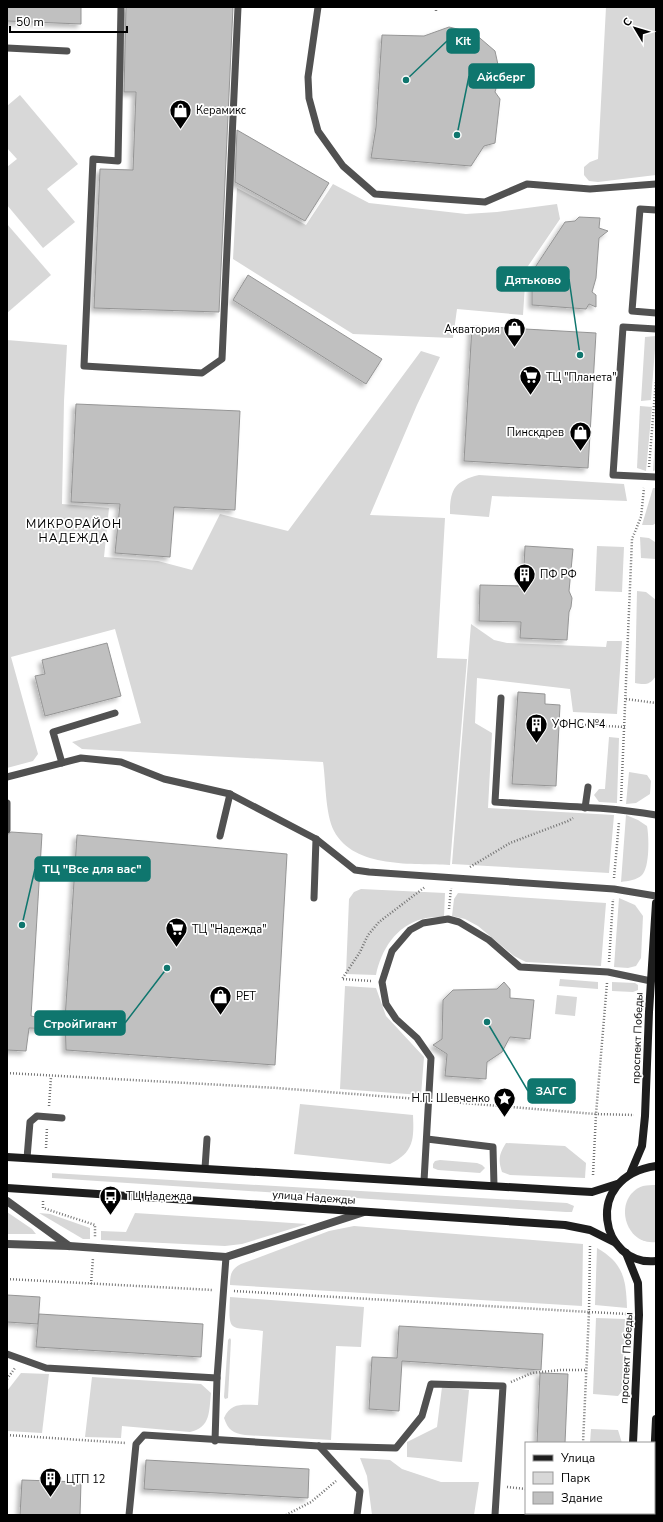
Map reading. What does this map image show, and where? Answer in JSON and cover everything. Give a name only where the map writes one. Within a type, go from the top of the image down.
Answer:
[{"type":"main road","name":"проспект Победы","points":[[656,903],[645,1116],[642,1146],[631,1172],[617,1184],[608,1202],[606,1218],[608,1228],[616,1243],[626,1253],[641,1260],[656,1261]]},
{"type":"main road","name":"улица Надежды","points":[[7,1157],[592,1192],[617,1184]]},
{"type":"main road","name":"проспект Победы","points":[[631,1172],[656,1166]]},
{"type":"main road","name":"улица Надежды","points":[[7,1188],[564,1225],[590,1230],[616,1243]]},
{"type":"main road","name":"проспект Победы","points":[[626,1253],[638,1283],[640,1315],[633,1442]]},
{"type":"main road","points":[[655,1442],[656,1419]]},
{"type":"street","points":[[7,1200],[69,1246]]},
{"type":"street","points":[[7,1244],[69,1246],[226,1258],[367,1211]]},
{"type":"lane","points":[[121,7],[118,160],[92,159],[84,366],[202,374],[222,359],[238,7]]},
{"type":"lane","points":[[318,7],[308,77],[309,98],[318,131],[343,166],[375,194],[485,202],[527,184],[590,189],[656,184]]},
{"type":"lane","points":[[7,48],[68,51]]},
{"type":"lane","points":[[656,210],[640,209],[632,311],[656,313]]},
{"type":"lane","points":[[656,329],[623,327],[612,475],[656,477]]},
{"type":"lane","points":[[501,698],[495,802],[585,808],[620,808],[656,815]]},
{"type":"lane","points":[[62,763],[53,732],[115,713]]},
{"type":"lane","points":[[7,777],[81,758],[121,762],[164,779],[230,794],[316,839],[355,870],[452,878],[614,888],[656,896]]},
{"type":"lane","points":[[585,808],[588,787]]},
{"type":"lane","points":[[220,836],[230,794]]},
{"type":"lane","points":[[7,803],[7,830]]},
{"type":"lane","points":[[314,898],[316,839]]},
{"type":"lane","points":[[424,1181],[431,1058],[417,1038],[396,1019],[386,1004],[382,982],[392,951],[410,930],[424,923],[448,919],[459,922],[489,940],[520,967],[608,972],[651,981]]},
{"type":"lane","points":[[27,1158],[30,1122],[37,1116],[62,1118]]},
{"type":"lane","points":[[205,1168],[207,1139]]},
{"type":"lane","points":[[427,1139],[493,1147],[494,1186]]},
{"type":"lane","points":[[215,1440],[217,1378],[226,1258]]},
{"type":"lane","points":[[7,1354],[46,1368],[217,1378]]},
{"type":"lane","points":[[129,1515],[136,1444],[144,1435],[319,1446],[396,1448],[422,1416],[431,1384],[503,1386],[495,1515]]},
{"type":"lane","points":[[319,1446],[360,1491],[357,1515]]},
{"type":"path","points":[[593,1174],[596,1114],[608,972],[625,727],[632,539],[641,516],[655,404],[656,380]]},
{"type":"path","points":[[626,699],[656,703]]},
{"type":"path","points":[[567,724],[625,727]]},
{"type":"path","points":[[448,919],[452,878],[510,843],[568,821],[585,808]]},
{"type":"path","points":[[382,982],[342,979],[360,952],[368,935],[378,922],[426,886]]},
{"type":"path","points":[[7,1073],[277,1088],[596,1114],[645,1116]]},
{"type":"path","points":[[583,1442],[587,1370],[590,1246]]},
{"type":"path","points":[[7,1279],[224,1290],[640,1315]]},
{"type":"path","points":[[503,1386],[532,1373],[561,1370],[587,1370]]},
{"type":"path","points":[[7,1435],[136,1444]]},
{"type":"path","points":[[286,1515],[311,1502],[344,1474]]},
{"type":"path","points":[[497,1487],[525,1488]]},
{"type":"green space","points":[[606,7],[656,7],[656,175],[598,182],[589,181],[584,175],[584,167],[590,162],[598,159]]},
{"type":"green space","points":[[20,95],[78,164],[47,189],[75,222],[43,248],[7,205],[7,167],[17,159],[7,148],[7,106]]},
{"type":"green space","points":[[333,184],[369,203],[466,214],[497,212],[557,204],[560,219],[526,269],[523,315],[457,309],[453,338],[353,334],[233,259],[237,188],[306,225]]},
{"type":"green space","points":[[7,224],[51,275],[7,313]]},
{"type":"green space","points":[[656,336],[651,400],[641,401],[645,337]]},
{"type":"green space","points":[[7,340],[67,345],[64,401],[62,504],[109,508],[104,557],[158,561],[192,570],[220,514],[288,531],[421,351],[440,357],[417,405],[370,515],[445,518],[437,658],[467,659],[450,865],[386,862],[370,858],[356,852],[343,843],[334,831],[331,824],[326,797],[323,762],[82,749],[72,742],[141,723],[115,629],[11,657],[38,754],[33,761],[7,768]]},
{"type":"green space","points":[[640,406],[652,407],[646,471],[637,468]]},
{"type":"green space","points":[[656,425],[656,470],[653,471]]},
{"type":"green space","points":[[479,475],[624,484],[627,501],[492,496],[489,517],[450,514],[451,499],[455,488],[464,480]]},
{"type":"green space","points":[[653,488],[656,488],[656,523],[653,525],[642,525]]},
{"type":"green space","points":[[640,537],[649,538],[655,542],[656,559],[641,558]]},
{"type":"green space","points":[[597,546],[624,547],[622,592],[595,591]]},
{"type":"green space","points":[[637,591],[646,592],[656,600],[656,676],[649,683],[644,684],[635,683]]},
{"type":"green space","points":[[471,624],[494,640],[507,643],[606,647],[607,641],[622,641],[617,714],[573,712],[570,689],[477,678],[475,723],[492,733],[488,808],[614,815],[609,873],[452,864]]},
{"type":"green space","points":[[609,737],[619,738],[617,803],[599,802],[594,795],[599,789],[605,789]]},
{"type":"green space","points":[[629,772],[647,775],[651,781],[650,794],[636,803],[626,804]]},
{"type":"green space","points":[[626,815],[647,826],[648,859],[645,871],[640,877],[621,882]]},
{"type":"green space","points":[[361,889],[445,893],[444,917],[430,917],[413,922],[397,933],[386,948],[378,966],[376,975],[346,974],[349,899],[354,892]]},
{"type":"green space","points":[[458,893],[606,903],[601,966],[526,962],[514,956],[478,926],[465,919],[452,916],[454,899]]},
{"type":"green space","points":[[619,898],[635,905],[643,916],[641,958],[636,966],[628,968],[614,967]]},
{"type":"green space","points":[[560,979],[598,982],[598,989],[559,986]]},
{"type":"green space","points":[[612,982],[635,983],[638,985],[638,990],[633,992],[612,991]]},
{"type":"green space","points":[[345,986],[376,988],[386,1016],[424,1057],[421,1095],[340,1089]]},
{"type":"green space","points":[[557,995],[577,997],[575,1016],[555,1014]]},
{"type":"green space","points":[[300,1104],[413,1115],[411,1144],[404,1155],[390,1164],[294,1154]]},
{"type":"green space","points":[[506,1143],[565,1146],[586,1163],[585,1178],[510,1175],[502,1172],[500,1157]]},
{"type":"green space","points":[[440,1160],[477,1163],[485,1168],[480,1173],[438,1170],[433,1168],[435,1161]]},
{"type":"green space","points":[[52,1173],[567,1203],[574,1206],[572,1212],[566,1212],[52,1178]]},
{"type":"green space","points":[[656,1185],[656,1242],[645,1241],[636,1236],[630,1229],[626,1220],[625,1210],[627,1200],[633,1192],[643,1186]]},
{"type":"green space","points":[[7,1212],[32,1229],[36,1234],[7,1234]]},
{"type":"green space","points":[[39,1213],[50,1214],[90,1228],[90,1239],[83,1239]]},
{"type":"green space","points":[[135,1213],[307,1224],[242,1244],[225,1246],[101,1240],[101,1231],[126,1232]]},
{"type":"green space","points":[[354,1226],[583,1244],[582,1306],[230,1285],[232,1273],[235,1268],[241,1264],[329,1231]]},
{"type":"green space","points":[[597,1248],[613,1259],[621,1272],[626,1288],[627,1308],[595,1305]]},
{"type":"green space","points":[[230,1297],[364,1307],[361,1347],[336,1346],[331,1440],[245,1435],[234,1432],[229,1428],[224,1418],[230,1409],[242,1405],[258,1405],[263,1331],[233,1326],[231,1323],[229,1309]]},
{"type":"green space","points":[[596,1318],[625,1319],[622,1391],[618,1396],[593,1394]]},
{"type":"green space","points":[[230,1338],[228,1398],[225,1399],[228,1340]]},
{"type":"green space","points":[[21,1373],[49,1374],[42,1433],[7,1431],[7,1391]]},
{"type":"green space","points":[[92,1377],[201,1384],[211,1393],[208,1417],[202,1427],[190,1432],[122,1426],[121,1438],[85,1437]]},
{"type":"green space","points":[[442,1387],[469,1390],[462,1462],[407,1457],[407,1442],[437,1427]]},
{"type":"green space","points":[[591,1429],[618,1430],[622,1442],[590,1442]]},
{"type":"green space","points":[[360,1458],[390,1460],[402,1469],[441,1482],[479,1482],[474,1515],[372,1515],[367,1476]]},
{"type":"green space","points":[[587,1514],[621,1514],[621,1515]]},
{"type":"building","points":[[7,7],[81,7],[81,24],[7,21]]},
{"type":"building","name":"Керамикс","points":[[126,7],[233,7],[219,312],[94,308],[100,169],[133,170],[136,92],[124,92]]},
{"type":"building","points":[[449,27],[474,33],[495,51],[500,74],[495,92],[500,99],[495,143],[484,146],[471,166],[371,158],[376,127],[382,35],[424,36]]},
{"type":"building","points":[[237,130],[329,183],[305,221],[235,182]]},
{"type":"building","points":[[579,217],[600,218],[599,228],[608,231],[599,238],[596,278],[592,292],[596,295],[596,307],[589,304],[586,309],[532,305],[532,272],[565,222],[575,221]]},
{"type":"building","points":[[248,275],[382,359],[366,384],[233,300]]},
{"type":"building","name":"ТЦ \"Планета\"","points":[[472,326],[596,333],[588,468],[464,461]]},
{"type":"building","points":[[76,404],[240,411],[235,510],[174,507],[170,557],[115,553],[120,504],[71,502]]},
{"type":"building","name":"ПФ РФ","points":[[525,546],[573,549],[569,591],[572,598],[569,612],[567,640],[520,638],[521,622],[479,621],[480,585],[523,586]]},
{"type":"building","points":[[107,643],[121,696],[45,716],[35,676],[45,674],[42,660]]},
{"type":"building","name":"УФНС №4","points":[[518,692],[545,694],[545,704],[560,705],[556,786],[512,784]]},
{"type":"building","points":[[11,832],[42,834],[31,1016],[60,1022],[59,1029],[29,1028],[26,1051],[7,1050],[7,835]]},
{"type":"building","name":"ТЦ \"Надежда\"","points":[[77,835],[287,854],[275,1065],[66,1050],[65,1019]]},
{"type":"building","points":[[504,982],[510,989],[510,998],[534,1000],[530,1039],[510,1037],[502,1052],[487,1062],[486,1079],[445,1076],[447,1054],[433,1045],[442,1039],[443,1000],[453,990],[497,989]]},
{"type":"building","points":[[7,1295],[40,1297],[38,1324],[7,1322]]},
{"type":"building","points":[[39,1314],[203,1324],[201,1357],[36,1347]]},
{"type":"building","points":[[399,1326],[543,1334],[541,1370],[402,1361],[399,1411],[369,1409],[372,1357],[397,1358]]},
{"type":"building","points":[[540,1373],[568,1374],[565,1442],[537,1442]]},
{"type":"building","points":[[146,1460],[309,1469],[308,1498],[144,1489]]},
{"type":"building","name":"ЦТП 12","points":[[22,1480],[81,1482],[80,1515],[20,1515]]},
{"type":"place","name":"Kit","points":[[406,80]]},
{"type":"place","name":"Керамикс","points":[[181,130]]},
{"type":"place","name":"Айсберг","points":[[457,135]]},
{"type":"place","name":"Акватория","points":[[515,348]]},
{"type":"place","name":"Дятьково","points":[[580,355]]},
{"type":"place","name":"ТЦ \"Планета\"","points":[[530,396]]},
{"type":"place","name":"Пинскдрев","points":[[580,452]]},
{"type":"place","name":"ПФ РФ","points":[[525,594]]},
{"type":"place","name":"УФНС №4","points":[[536,744]]},
{"type":"place","name":"ТЦ \"Все для вас\"","points":[[22,925]]},
{"type":"place","name":"ТЦ \"Надежда\"","points":[[176,948]]},
{"type":"place","name":"СтройГигант","points":[[167,968]]},
{"type":"place","name":"РЕТ","points":[[221,1016]]},
{"type":"place","name":"ЗАГС","points":[[487,1022]]},
{"type":"place","name":"Н.П. Шевченко","points":[[505,1118]]},
{"type":"place","name":"ТЦ Надежда","points":[[110,1216]]},
{"type":"place","name":"ЦТП 12","points":[[51,1498]]},
{"type":"district","name":"МИКРОРАЙОН НАДЕЖДА","points":[[74,531]]}]
